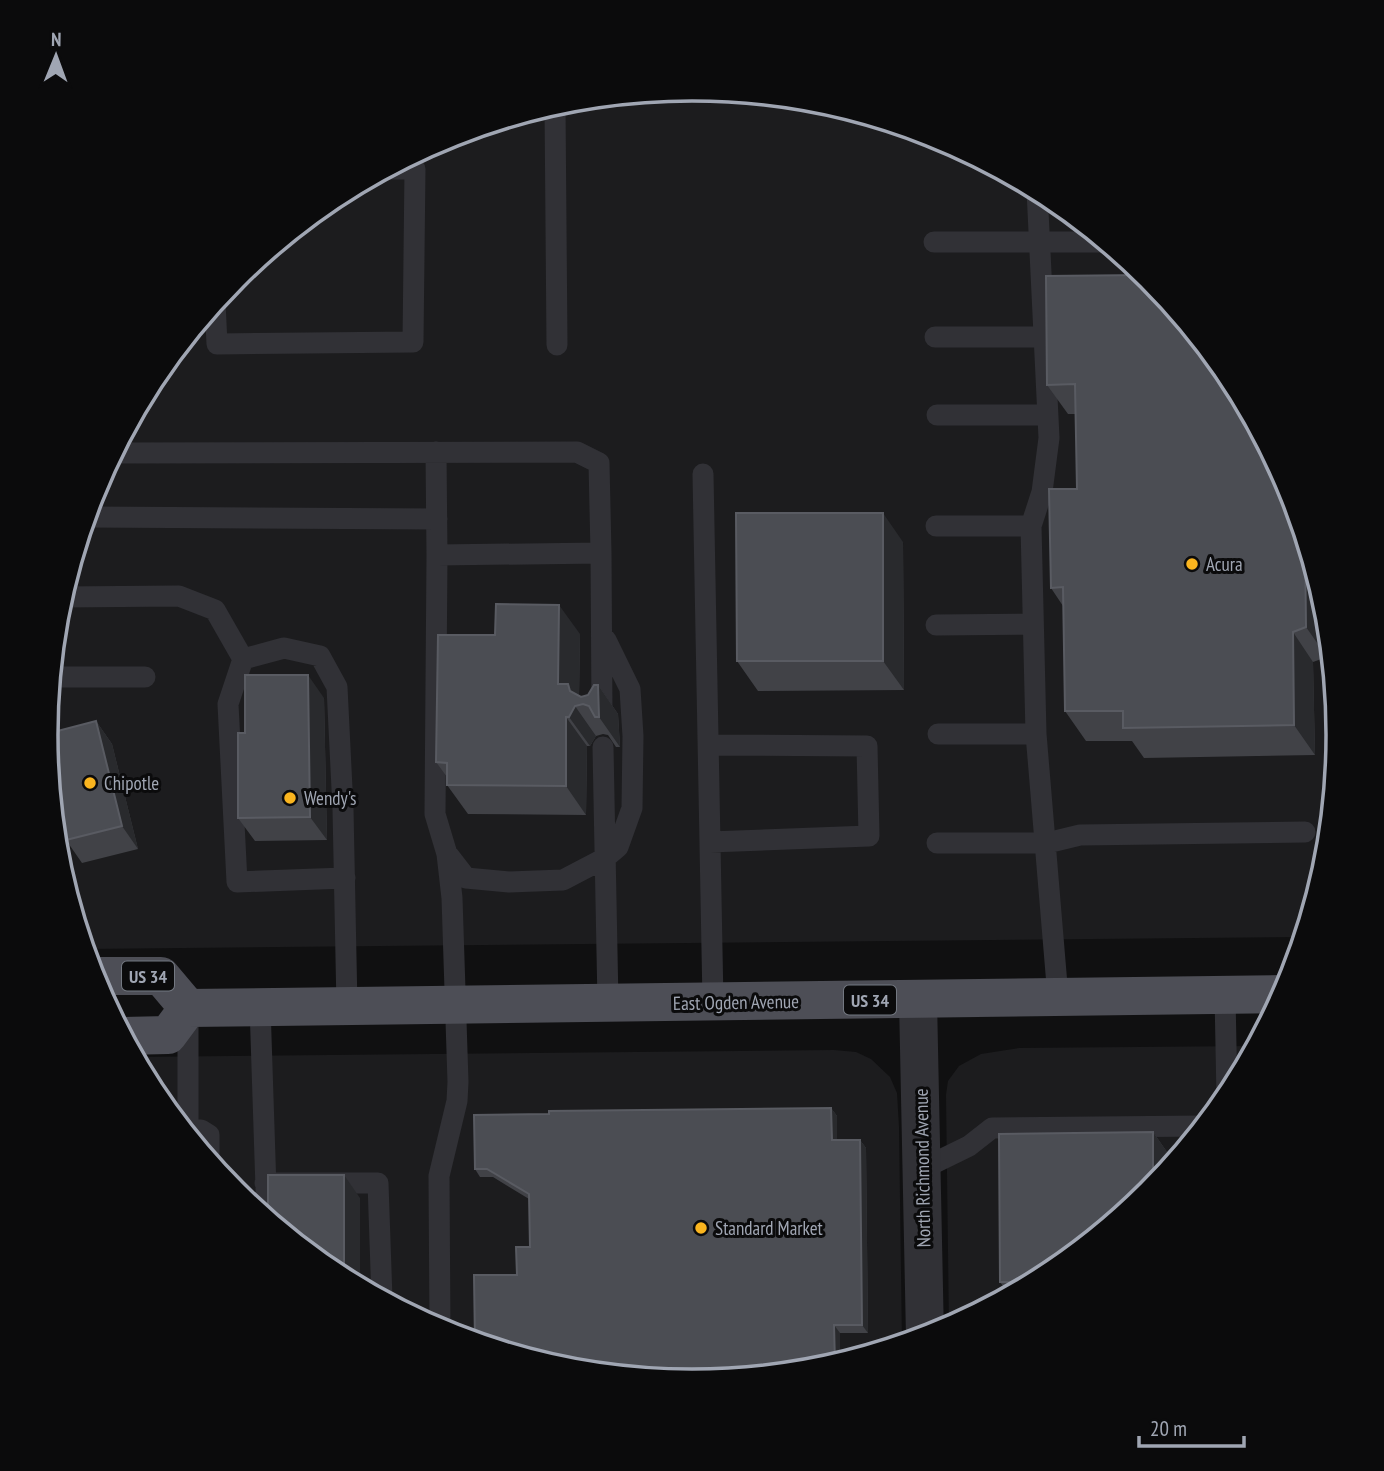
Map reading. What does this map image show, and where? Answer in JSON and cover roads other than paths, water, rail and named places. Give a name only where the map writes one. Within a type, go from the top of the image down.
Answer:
[{"type":"main road","name":"US 34","points":[[105,976],[161,976],[188,1008],[168,1035],[134,1036]]},
{"type":"main road","name":"East Ogden Avenue","points":[[188,1008],[1271,994]]},
{"type":"street","name":"North Richmond Avenue","points":[[919,1000],[925,1325]]},
{"type":"lane","points":[[555,116],[557,345]]},
{"type":"lane","points":[[216,316],[217,344],[413,342],[415,169],[407,169]]},
{"type":"lane","points":[[1038,204],[1049,438],[1042,492],[1031,526],[1036,734],[1058,998]]},
{"type":"lane","points":[[934,242],[1090,242]]},
{"type":"lane","points":[[935,337],[1044,337]]},
{"type":"lane","points":[[936,415],[1048,415]]},
{"type":"lane","points":[[436,452],[435,814],[447,854],[457,1005],[457,1101],[444,1148],[438,1188],[440,1317]]},
{"type":"lane","points":[[124,453],[577,452],[599,463],[602,714]]},
{"type":"lane","points":[[702,474],[713,1002]]},
{"type":"lane","points":[[97,517],[437,519]]},
{"type":"lane","points":[[936,526],[1031,526]]},
{"type":"lane","points":[[437,555],[601,554]]},
{"type":"lane","points":[[73,597],[179,596],[215,611],[243,659],[228,704],[237,882],[345,878]]},
{"type":"lane","points":[[936,625],[1034,624]]},
{"type":"lane","points":[[447,854],[466,878],[509,882],[563,880],[605,858],[618,847],[632,808],[633,736],[630,689],[603,631]]},
{"type":"lane","points":[[243,659],[284,648],[320,656],[337,687],[348,1007]]},
{"type":"lane","points":[[61,677],[145,677]]},
{"type":"lane","points":[[938,734],[1036,734]]},
{"type":"lane","points":[[708,745],[867,746],[869,823],[869,836],[710,842]]},
{"type":"lane","points":[[603,747],[608,1003]]},
{"type":"lane","points":[[937,843],[1047,843],[1080,835],[1305,832]]},
{"type":"lane","points":[[1225,995],[1227,1076]]},
{"type":"lane","points":[[260,1006],[266,1205]]},
{"type":"lane","points":[[186,1118],[188,1008]]},
{"type":"lane","points":[[922,1169],[969,1146],[992,1128],[1192,1126]]},
{"type":"lane","points":[[196,1130],[209,1135],[209,1147]]},
{"type":"lane","points":[[265,1182],[378,1183],[382,1288]]},
{"type":"place","name":"Acura","points":[[1192,564]]},
{"type":"place","name":"Chipotle","points":[[90,783]]},
{"type":"place","name":"Wendy's","points":[[290,798]]},
{"type":"place","name":"Standard Market","points":[[701,1228]]}]
